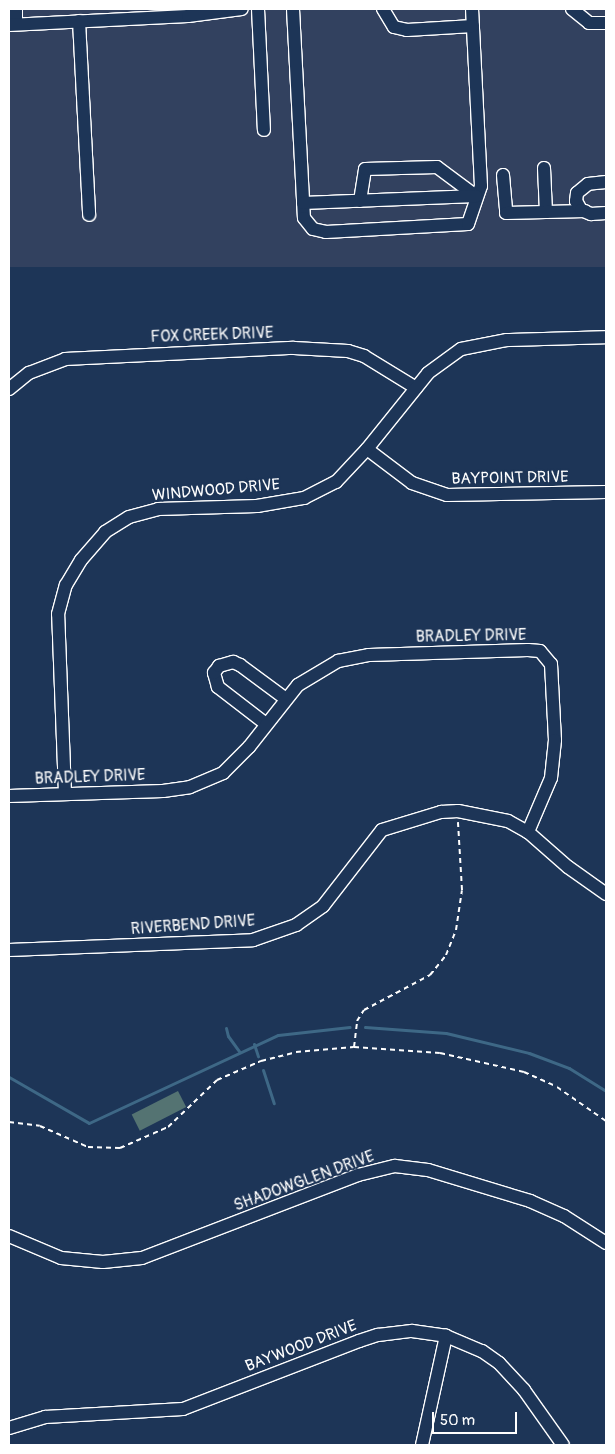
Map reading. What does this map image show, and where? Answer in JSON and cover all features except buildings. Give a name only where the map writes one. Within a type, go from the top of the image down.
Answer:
[{"type":"street","points":[[16,9],[13,25],[85,17],[188,16],[242,9]]},
{"type":"street","points":[[258,9],[264,130]]},
{"type":"street","points":[[293,9],[304,218],[313,229],[326,232],[468,224],[481,186],[472,9]]},
{"type":"street","points":[[383,9],[394,27],[407,30],[473,26]]},
{"type":"street","points":[[572,9],[589,23],[606,23]]},
{"type":"street","points":[[85,17],[89,215]]},
{"type":"street","points":[[360,201],[365,169],[437,167],[476,196]]},
{"type":"street","points":[[544,168],[546,212]]},
{"type":"street","points":[[503,175],[506,213],[585,211],[606,213]]},
{"type":"street","points":[[585,211],[576,201],[577,193],[588,184],[606,182]]},
{"type":"street","points":[[303,203],[476,196]]},
{"type":"street","name":"WINDWOOD DRIVE","points":[[65,793],[58,614],[71,577],[105,532],[129,518],[158,509],[258,506],[304,498],[336,482],[368,450],[416,388],[443,360],[476,344],[606,336]]},
{"type":"street","name":"FOX CREEK DRIVE","points":[[9,389],[29,373],[65,359],[294,348],[348,351],[364,356],[416,388]]},
{"type":"street","name":"BAYPOINT DRIVE","points":[[368,450],[412,483],[447,496],[606,492]]},
{"type":"street","name":"BRADLEY DRIVE","points":[[9,796],[163,791],[208,781],[236,762],[286,699],[309,675],[354,657],[540,651],[548,657],[552,672],[554,759],[546,794],[528,832]]},
{"type":"street","points":[[266,724],[218,688],[214,673],[219,666],[233,662],[240,665],[286,699]]},
{"type":"street","name":"RIVERBEND DRIVE","points":[[9,950],[253,940],[296,925],[323,906],[382,830],[441,812],[458,811],[491,815],[528,832],[568,867],[606,894]]},
{"type":"street","name":"SHADOWGLEN DRIVE","points":[[9,1236],[61,1258],[102,1262],[142,1258],[358,1175],[395,1166],[428,1170],[530,1201],[564,1216],[606,1243]]},
{"type":"street","name":"BAYWOOD DRIVE","points":[[9,1428],[45,1417],[184,1408],[378,1335],[412,1331],[446,1336],[482,1351],[499,1363],[524,1390],[563,1445]]},
{"type":"street","points":[[422,1445],[446,1336]]},
{"type":"path","points":[[354,1047],[357,1021],[364,1010],[430,975],[446,955],[456,930],[462,890],[458,811]]},
{"type":"path","points":[[9,1122],[40,1126],[88,1147],[120,1148],[168,1127],[217,1080],[261,1061],[296,1052],[354,1047],[440,1053],[524,1072],[557,1087],[606,1121]]},
{"type":"shaded area","points":[[9,9],[606,9],[606,267],[9,267]]},
{"type":"green space","points":[[178,1091],[186,1107],[140,1131],[132,1115]]},
{"type":"waterway","points":[[9,1077],[89,1123],[278,1035],[350,1027]]},
{"type":"waterway","points":[[365,1027],[446,1033],[529,1053],[569,1068],[606,1091]]},
{"type":"waterway","points":[[226,1028],[228,1036],[239,1051]]},
{"type":"waterway","points":[[254,1044],[258,1056]]},
{"type":"waterway","points":[[263,1070],[274,1103]]}]
